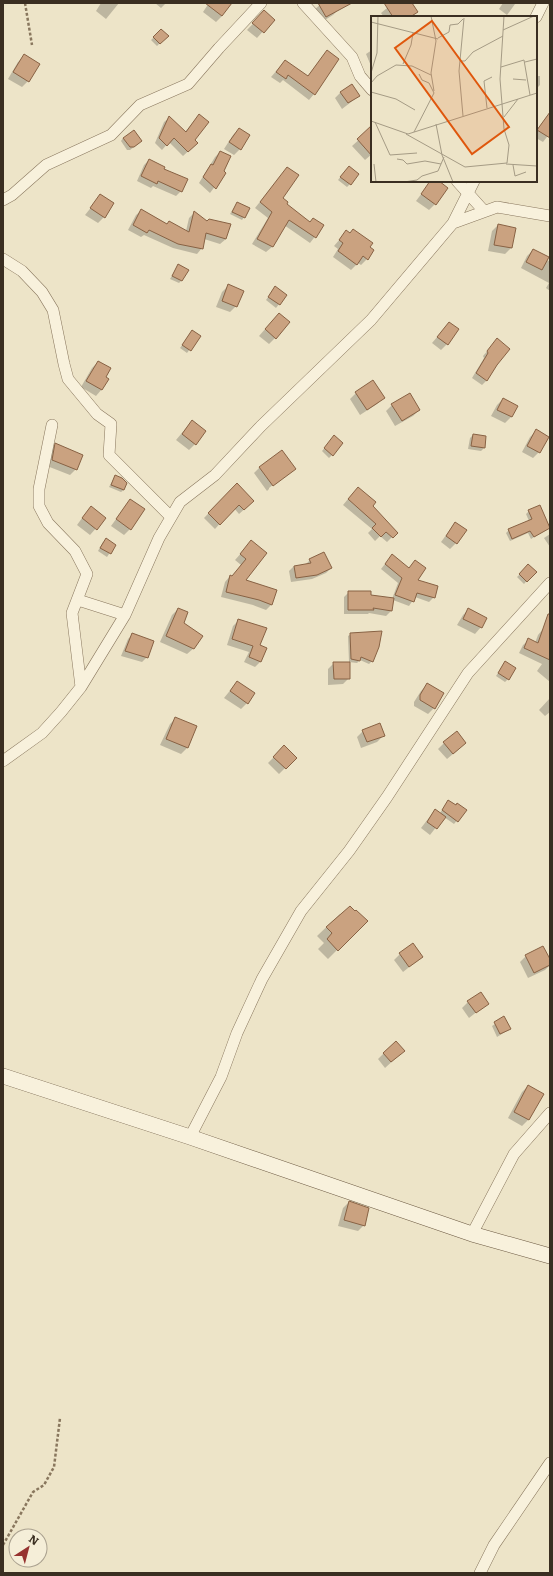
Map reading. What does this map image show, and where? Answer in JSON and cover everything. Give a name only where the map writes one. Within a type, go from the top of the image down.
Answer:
[{"type":"street","points":[[3,200],[12,195],[46,165],[111,135],[140,106],[188,84],[261,3]]},
{"type":"street","points":[[303,3],[352,57],[360,76],[371,89]]},
{"type":"street","points":[[537,16],[544,3]]},
{"type":"street","points":[[458,182],[484,211]]},
{"type":"street","points":[[3,761],[42,733],[62,712],[80,686],[125,615],[159,538],[180,502],[215,475],[261,426],[371,320],[453,223],[474,182]]},
{"type":"street","points":[[453,223],[497,207],[550,216]]},
{"type":"street","points":[[3,259],[22,271],[42,292],[53,310],[68,379],[97,414],[111,424],[109,455],[172,517]]},
{"type":"street","points":[[52,425],[39,489],[38,506],[48,523],[75,551],[87,574],[72,613],[80,686]]},
{"type":"street","points":[[190,1137],[221,1077],[237,1033],[262,979],[301,911],[349,851],[387,797],[468,673],[549,585]]},
{"type":"street","points":[[78,600],[125,615]]},
{"type":"street","points":[[3,1076],[190,1137],[472,1234],[550,1256]]},
{"type":"street","points":[[472,1234],[514,1154],[550,1113]]},
{"type":"street","points":[[480,1573],[494,1545],[550,1463]]},
{"type":"path","points":[[25,3],[32,45]]},
{"type":"path","points":[[3,1545],[33,1492],[44,1485],[54,1466],[60,1418]]},
{"type":"building","points":[[205,3],[232,3],[222,16]]},
{"type":"building","points":[[318,3],[352,3],[326,17]]},
{"type":"building","points":[[384,3],[412,3],[418,12],[412,16],[392,16]]},
{"type":"building","points":[[264,10],[275,20],[264,33],[252,23]]},
{"type":"building","points":[[161,29],[169,36],[160,44],[153,37]]},
{"type":"building","points":[[327,50],[339,59],[315,95],[288,75],[286,79],[276,72],[285,60],[308,76]]},
{"type":"building","points":[[24,54],[40,64],[29,82],[13,72]]},
{"type":"building","points":[[352,84],[360,96],[348,103],[340,92]]},
{"type":"building","points":[[550,112],[550,138],[537,130]]},
{"type":"building","points":[[199,114],[209,122],[195,140],[198,143],[188,152],[174,138],[167,146],[159,138],[169,116],[186,132]]},
{"type":"building","points":[[371,126],[371,155],[357,139]]},
{"type":"building","points":[[239,128],[250,135],[241,150],[229,142]]},
{"type":"building","points":[[134,130],[142,141],[134,147],[130,147],[123,138]]},
{"type":"building","points":[[220,151],[231,156],[224,171],[226,173],[216,189],[203,177],[211,164],[213,165]]},
{"type":"building","points":[[149,159],[165,167],[164,169],[188,179],[182,192],[158,181],[157,184],[141,176]]},
{"type":"building","points":[[349,166],[359,174],[351,185],[340,177]]},
{"type":"building","points":[[287,167],[299,175],[283,198],[288,202],[287,204],[310,222],[313,218],[324,225],[316,238],[289,220],[273,247],[257,239],[272,212],[260,202]]},
{"type":"building","points":[[429,182],[440,182],[448,188],[436,205],[421,194]]},
{"type":"building","points":[[100,194],[114,203],[105,218],[90,208]]},
{"type":"building","points":[[237,202],[250,208],[245,218],[232,212]]},
{"type":"building","points":[[141,209],[167,224],[169,221],[189,232],[194,211],[207,221],[209,219],[231,224],[226,239],[206,233],[203,249],[178,244],[149,230],[147,233],[133,225]]},
{"type":"building","points":[[498,224],[516,228],[512,248],[494,245]]},
{"type":"building","points":[[353,229],[373,243],[370,247],[374,250],[368,260],[363,256],[357,265],[338,251],[343,243],[339,240],[346,230],[350,233]]},
{"type":"building","points":[[533,249],[549,257],[542,270],[526,262]]},
{"type":"building","points":[[178,264],[189,270],[182,281],[172,276]]},
{"type":"building","points":[[228,284],[244,291],[237,307],[222,301]]},
{"type":"building","points":[[275,286],[287,295],[280,305],[268,297]]},
{"type":"building","points":[[279,313],[290,322],[276,339],[265,329]]},
{"type":"building","points":[[449,322],[459,329],[448,345],[437,337]]},
{"type":"building","points":[[192,330],[201,336],[191,351],[182,345]]},
{"type":"building","points":[[497,338],[510,349],[497,365],[487,381],[476,373],[488,353],[487,351]]},
{"type":"building","points":[[98,361],[111,368],[106,377],[109,379],[102,390],[86,381]]},
{"type":"building","points":[[373,380],[385,398],[367,410],[355,392]]},
{"type":"building","points":[[410,393],[420,410],[402,421],[391,404]]},
{"type":"building","points":[[503,398],[518,406],[512,417],[497,410]]},
{"type":"building","points":[[192,420],[206,431],[196,445],[182,434]]},
{"type":"building","points":[[536,429],[549,437],[540,453],[527,446]]},
{"type":"building","points":[[473,434],[486,436],[485,448],[471,446]]},
{"type":"building","points":[[334,435],[343,443],[333,456],[324,448]]},
{"type":"building","points":[[55,443],[83,455],[77,470],[52,460]]},
{"type":"building","points":[[282,450],[296,469],[273,486],[259,467]]},
{"type":"building","points":[[115,475],[122,478],[127,483],[124,490],[111,485]]},
{"type":"building","points":[[237,483],[254,501],[244,510],[239,505],[220,525],[208,513]]},
{"type":"building","points":[[358,487],[376,502],[373,506],[398,533],[393,538],[386,532],[381,537],[372,528],[376,524],[348,499]]},
{"type":"building","points":[[130,499],[145,509],[131,530],[116,519]]},
{"type":"building","points":[[540,505],[550,528],[534,537],[530,531],[512,539],[508,529],[532,519],[528,510]]},
{"type":"building","points":[[91,506],[106,518],[97,530],[82,518]]},
{"type":"building","points":[[455,522],[467,530],[457,544],[446,536]]},
{"type":"building","points":[[106,538],[116,545],[111,554],[100,548]]},
{"type":"building","points":[[251,540],[267,553],[246,580],[277,590],[272,605],[259,600],[226,592],[230,575],[232,576],[246,559],[240,554]]},
{"type":"building","points":[[324,552],[332,568],[317,575],[296,578],[294,566],[311,563],[309,559]]},
{"type":"building","points":[[392,554],[409,568],[415,560],[426,568],[418,580],[438,586],[435,598],[417,593],[414,602],[395,595],[402,578],[385,564]]},
{"type":"building","points":[[528,564],[537,572],[527,582],[519,574]]},
{"type":"building","points":[[348,591],[371,591],[371,595],[394,598],[392,611],[373,608],[374,610],[348,610]]},
{"type":"building","points":[[178,608],[188,612],[184,623],[203,636],[194,649],[166,636]]},
{"type":"building","points":[[468,608],[487,618],[482,628],[463,619]]},
{"type":"building","points":[[548,614],[550,614],[550,660],[524,648],[528,638],[538,643]]},
{"type":"building","points":[[238,619],[267,628],[260,645],[267,648],[261,662],[249,657],[253,646],[232,639]]},
{"type":"building","points":[[382,631],[379,647],[373,662],[361,657],[360,661],[351,659],[350,633]]},
{"type":"building","points":[[132,633],[154,641],[148,658],[125,651]]},
{"type":"building","points":[[505,661],[516,668],[509,680],[498,673]]},
{"type":"building","points":[[333,662],[350,662],[350,679],[334,679]]},
{"type":"building","points":[[237,681],[255,693],[248,704],[230,691]]},
{"type":"building","points":[[427,683],[444,693],[435,709],[420,700],[420,695]]},
{"type":"building","points":[[175,717],[197,726],[188,748],[166,739]]},
{"type":"building","points":[[380,723],[385,736],[367,742],[362,730]]},
{"type":"building","points":[[457,731],[466,743],[453,754],[443,742]]},
{"type":"building","points":[[284,745],[297,758],[286,769],[273,757]]},
{"type":"building","points":[[448,800],[456,805],[457,803],[467,810],[458,822],[442,810]]},
{"type":"building","points":[[435,809],[446,817],[437,829],[427,822]]},
{"type":"building","points":[[350,906],[368,921],[338,951],[327,939],[332,933],[326,927]]},
{"type":"building","points":[[413,943],[423,957],[409,967],[399,953]]},
{"type":"building","points":[[543,946],[550,959],[550,965],[534,973],[525,955]]},
{"type":"building","points":[[481,992],[489,1004],[476,1013],[467,1001]]},
{"type":"building","points":[[504,1016],[511,1029],[500,1034],[494,1022]]},
{"type":"building","points":[[396,1041],[405,1051],[391,1062],[383,1053]]},
{"type":"building","points":[[528,1085],[544,1094],[529,1120],[514,1112]]},
{"type":"building","points":[[349,1201],[369,1208],[365,1226],[344,1220]]}]
